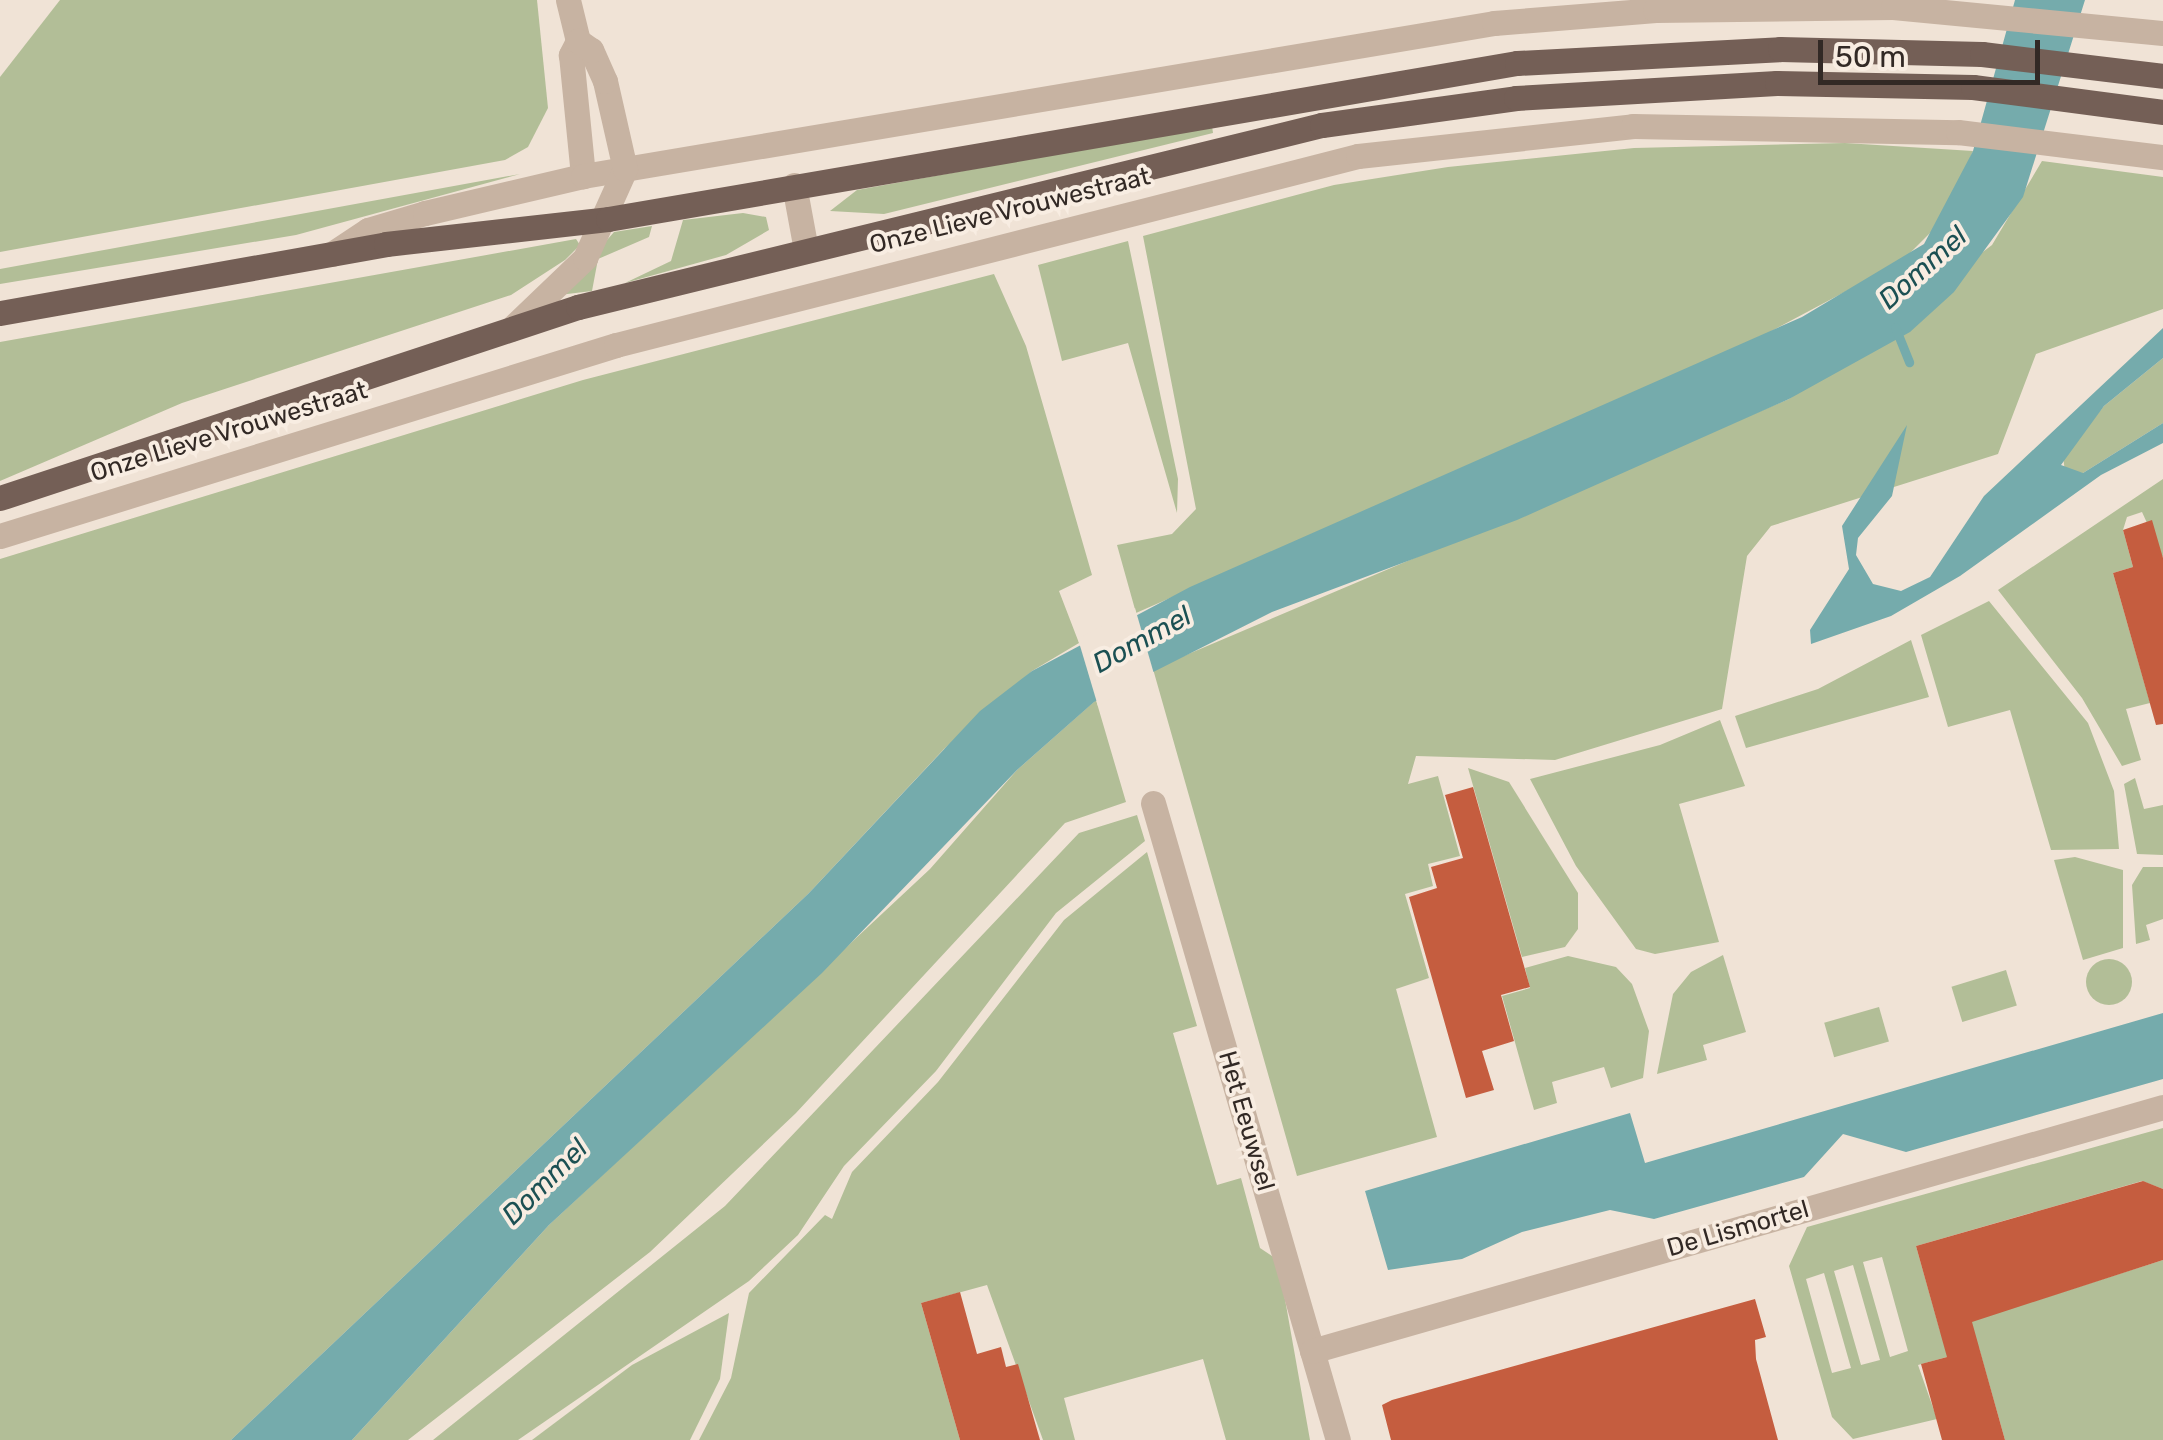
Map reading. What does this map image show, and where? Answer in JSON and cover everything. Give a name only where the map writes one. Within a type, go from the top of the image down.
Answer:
[{"type":"main road","points":[[0,312],[332,254],[608,219],[1517,63],[1780,49],[1982,54],[2163,76]]},
{"type":"main road","name":"Onze Lieve Vrouwestraat","points":[[0,498],[512,329],[806,250],[1259,137],[1436,108],[1680,85],[1973,87],[2163,112]]},
{"type":"street","points":[[568,0],[578,41],[570,55],[582,176]]},
{"type":"street","points":[[332,254],[406,218],[582,176],[1494,22],[1782,6],[1995,14],[2163,33]]},
{"type":"street","points":[[512,329],[585,258],[608,219],[625,168],[605,81],[592,50],[578,41]]},
{"type":"street","name":"Onze Lieve Vrouwestraat","points":[[0,536],[616,345],[1358,156],[1633,126],[1958,132],[2065,140],[2163,157]]},
{"type":"street","points":[[794,186],[806,250]]},
{"type":"street","name":"Het Eeuwsel","points":[[1152,803],[1338,1440]]},
{"type":"street","name":"De Lismortel","points":[[1312,1352],[2163,1107]]},
{"type":"green space","points":[[60,0],[537,0],[548,108],[528,147],[505,160],[0,252],[0,77]]},
{"type":"green space","points":[[1212,126],[1213,133],[884,214],[830,211],[857,190]]},
{"type":"green space","points":[[1845,143],[1973,151],[1942,221],[1901,262],[1745,345],[1136,613],[1117,545],[1172,534],[1196,509],[1143,236],[1334,185],[1448,167],[1634,148]]},
{"type":"green space","points":[[2042,161],[2163,177],[2163,309],[2036,354],[1998,454],[1771,526],[1747,556],[1722,709],[1555,760],[1416,756],[1408,784],[1438,776],[1460,856],[1428,864],[1433,886],[1405,894],[1429,978],[1396,989],[1437,1137],[1297,1176],[1153,669],[1789,399],[1992,245]]},
{"type":"green space","points":[[520,174],[296,235],[0,284],[0,269]]},
{"type":"green space","points":[[743,213],[766,217],[769,230],[726,255],[625,283],[671,261],[683,220]]},
{"type":"green space","points":[[652,226],[649,237],[598,259],[592,291],[559,295],[614,232]]},
{"type":"green space","points":[[576,239],[580,245],[565,260],[511,295],[182,403],[0,481],[0,342]]},
{"type":"green space","points":[[1128,241],[1178,479],[1177,513],[1128,343],[1062,361],[1038,265]]},
{"type":"green space","points":[[994,274],[1026,346],[1092,575],[1059,591],[1079,643],[1032,671],[944,749],[809,893],[231,1440],[0,1440],[0,559],[583,380]]},
{"type":"green space","points":[[2163,358],[2163,423],[2083,473],[2065,472],[2063,456],[2104,406]]},
{"type":"green space","points":[[2163,479],[2163,558],[2142,512],[2127,517],[2123,530],[2133,567],[2113,573],[2150,703],[2126,709],[2141,760],[2122,766],[2082,698],[1998,590]]},
{"type":"green space","points":[[1989,601],[2088,723],[2114,791],[2119,849],[2051,850],[2010,710],[1948,727],[1921,635]]},
{"type":"green space","points":[[1911,640],[1929,697],[1746,748],[1735,716],[1818,689]]},
{"type":"green space","points":[[1096,700],[1126,802],[1065,823],[796,1113],[650,1252],[408,1440],[352,1440],[549,1225],[930,869],[1017,770]]},
{"type":"green space","points":[[1720,720],[1745,786],[1679,804],[1719,942],[1655,954],[1636,949],[1576,866],[1530,779],[1660,745]]},
{"type":"green space","points":[[1468,768],[1509,782],[1578,893],[1578,929],[1565,947],[1522,957]]},
{"type":"green space","points":[[2135,778],[2144,809],[2163,805],[2163,855],[2137,854],[2124,784]]},
{"type":"green space","points":[[1137,815],[1145,841],[1056,913],[936,1071],[844,1166],[798,1235],[749,1281],[518,1440],[433,1440],[725,1206],[1079,833]]},
{"type":"green space","points":[[1147,852],[1197,1026],[1173,1033],[1217,1185],[1241,1178],[1260,1248],[1278,1260],[1310,1440],[1226,1440],[1203,1359],[1064,1398],[1075,1440],[1043,1440],[987,1285],[921,1303],[960,1440],[699,1440],[731,1378],[749,1293],[825,1215],[832,1219],[852,1172],[938,1082],[1064,920]]},
{"type":"green space","points":[[2075,857],[2123,870],[2123,948],[2083,960],[2054,860]]},
{"type":"green space","points":[[2143,867],[2163,867],[2163,919],[2146,925],[2150,940],[2136,944],[2132,885]]},
{"type":"green space","points":[[1723,955],[1746,1032],[1703,1045],[1707,1060],[1657,1074],[1673,994],[1691,972]]},
{"type":"green space","points":[[1568,956],[1616,967],[1632,984],[1649,1031],[1643,1078],[1611,1088],[1604,1067],[1552,1082],[1557,1103],[1534,1110],[1502,996],[1530,988],[1525,968]]},
{"type":"green space","points":[[2109,959],[2125,966],[2132,982],[2125,998],[2109,1005],[2093,998],[2086,982],[2093,966]]},
{"type":"green space","points":[[2006,970],[2017,1005],[1962,1022],[1951,987]]},
{"type":"green space","points":[[1879,1007],[1889,1042],[1834,1057],[1824,1023]]},
{"type":"green space","points":[[2163,1128],[2163,1189],[2142,1181],[1916,1246],[1940,1331],[2163,1260],[2163,1440],[2005,1440],[1979,1348],[1918,1365],[1937,1419],[1853,1439],[1832,1417],[1789,1266],[1807,1227]],"holes":[[[1882,1257],[1908,1351],[1890,1357],[1863,1262]],[[1853,1265],[1880,1360],[1861,1365],[1834,1271]],[[1824,1273],[1851,1368],[1832,1373],[1806,1279]]]},
{"type":"green space","points":[[729,1313],[720,1379],[690,1440],[532,1440],[632,1365]]},
{"type":"water","name":"Dommel","points":[[2015,0],[2085,0],[2023,197],[1954,292],[1910,332],[1789,399],[1517,520],[1272,612],[1094,702],[1017,770],[822,973],[549,1225],[352,1440],[231,1440],[809,893],[980,711],[1032,671],[1190,587],[1802,317],[1924,244],[1973,151]]},
{"type":"water","points":[[2163,328],[2163,358],[2104,406],[2061,465],[2083,473],[2163,423],[2163,443],[2101,475],[1960,576],[1891,616],[1811,644],[1810,630],[1849,569],[1842,526],[1907,425],[1892,496],[1858,538],[1856,555],[1873,584],[1901,591],[1930,577],[1984,496]]},
{"type":"water","points":[[2163,1013],[2163,1079],[1906,1152],[1843,1134],[1804,1177],[1654,1219],[1610,1210],[1522,1232],[1462,1259],[1388,1270],[1365,1191],[1630,1113],[1645,1163]]},
{"type":"pier","points":[[1135,608],[1154,674],[1098,706],[1078,639]]},
{"type":"building","points":[[2152,520],[2163,558],[2163,724],[2156,725],[2113,573],[2133,567],[2123,530]]},
{"type":"building","points":[[1473,787],[1530,987],[1501,995],[1514,1041],[1482,1051],[1494,1090],[1466,1098],[1409,897],[1437,888],[1431,867],[1463,858],[1445,795]]},
{"type":"building","points":[[2143,1181],[2163,1189],[2163,1260],[1972,1322],[2005,1440],[1942,1440],[1921,1364],[1947,1357],[1916,1246]]},
{"type":"building","points":[[960,1292],[977,1354],[1001,1347],[1006,1367],[1018,1364],[1040,1440],[960,1440],[921,1303]]},
{"type":"building","points":[[1755,1299],[1766,1337],[1755,1340],[1756,1359],[1778,1440],[1391,1440],[1382,1405],[1392,1400]]},
{"type":"waterway","name":"Dommel","points":[[1895,327],[1909,362]]}]
